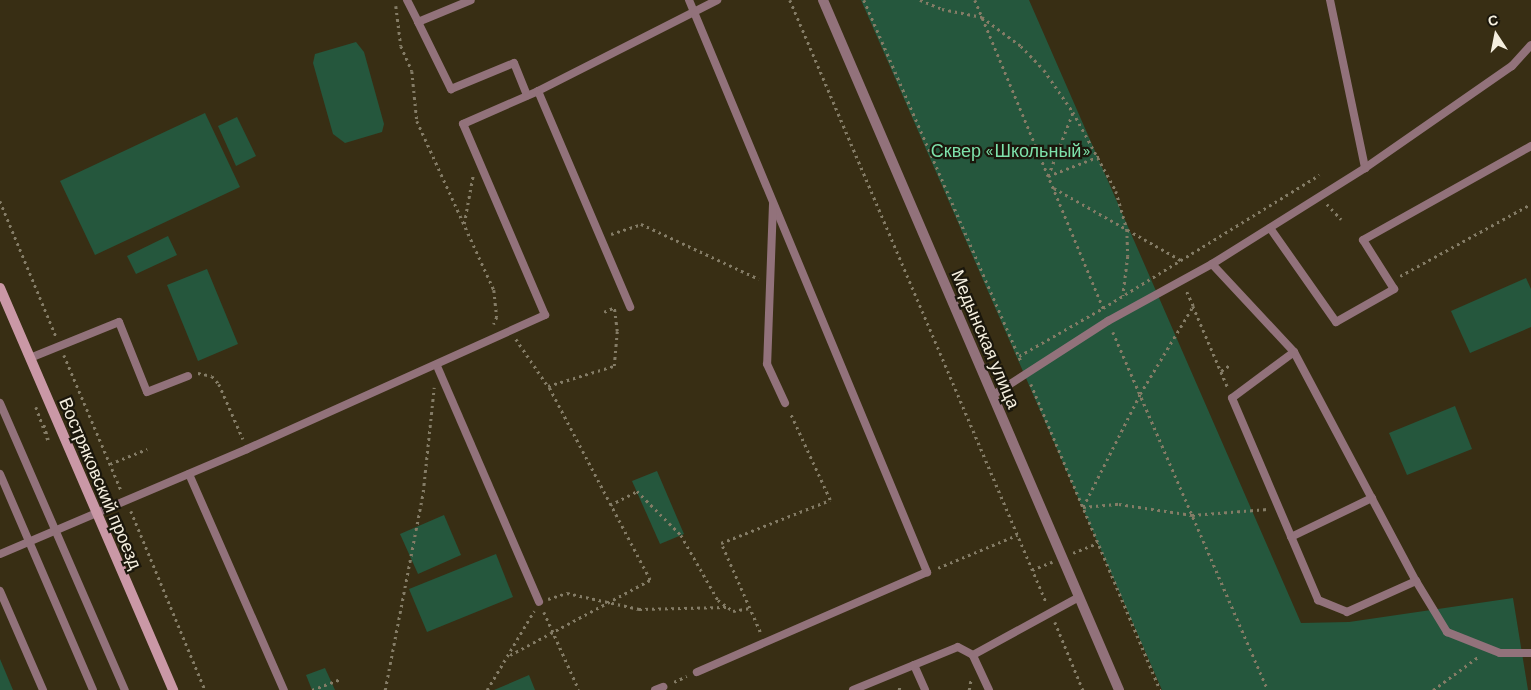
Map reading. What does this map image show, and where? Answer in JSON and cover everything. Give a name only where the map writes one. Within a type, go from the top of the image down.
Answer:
[{"type":"street","name":"Медынская улица","points":[[823,0],[1119,690]]},
{"type":"street","name":"Востряковский проезд","points":[[0,288],[173,690]]},
{"type":"lane","points":[[407,0],[451,89],[514,63],[527,96]]},
{"type":"lane","points":[[418,22],[472,0]]},
{"type":"lane","points":[[689,0],[927,572],[697,672]]},
{"type":"lane","points":[[0,554],[248,450],[437,366],[444,358],[545,315],[463,124],[538,91],[717,0]]},
{"type":"lane","points":[[1330,0],[1365,168]]},
{"type":"lane","points":[[993,395],[1108,321],[1212,264],[1365,168],[1512,66],[1531,45]]},
{"type":"lane","points":[[538,91],[630,307]]},
{"type":"lane","points":[[1270,228],[1336,322],[1394,289],[1363,240],[1531,146]]},
{"type":"lane","points":[[773,199],[767,364],[785,403]]},
{"type":"lane","points":[[1212,264],[1294,352],[1416,581],[1447,632],[1500,653],[1531,652]]},
{"type":"lane","points":[[30,358],[119,322],[147,392],[188,376]]},
{"type":"lane","points":[[1294,352],[1232,398],[1318,600],[1347,612],[1416,581]]},
{"type":"lane","points":[[437,366],[539,602]]},
{"type":"lane","points":[[0,403],[124,690]]},
{"type":"lane","points":[[0,474],[93,690]]},
{"type":"lane","points":[[190,474],[284,690]]},
{"type":"lane","points":[[1291,538],[1372,498]]},
{"type":"lane","points":[[0,592],[43,690]]},
{"type":"lane","points":[[973,655],[1079,596]]},
{"type":"lane","points":[[853,690],[958,647],[973,655],[989,690]]},
{"type":"lane","points":[[914,665],[925,690]]},
{"type":"lane","points":[[655,690],[663,687]]},
{"type":"path","points":[[790,0],[1017,535],[927,572]]},
{"type":"path","points":[[864,0],[1026,372],[1160,690]]},
{"type":"path","points":[[920,0],[942,9],[982,17],[1020,46],[1044,70],[1073,112],[1100,156],[1116,191],[1127,229],[1128,256],[1122,296]]},
{"type":"path","points":[[975,0],[1108,321],[1268,690]]},
{"type":"path","points":[[396,6],[401,46],[412,70],[417,121],[494,290],[497,316],[488,332]]},
{"type":"path","points":[[1048,176],[1073,112]]},
{"type":"path","points":[[464,225],[476,154]]},
{"type":"path","points":[[1048,176],[1100,156]]},
{"type":"path","points":[[1019,356],[1103,308],[1319,175]]},
{"type":"path","points":[[1053,187],[1181,260]]},
{"type":"path","points":[[1320,196],[1341,219]]},
{"type":"path","points":[[0,201],[205,690]]},
{"type":"path","points":[[1389,281],[1531,204]]},
{"type":"path","points":[[600,238],[641,224],[770,285]]},
{"type":"path","points":[[1182,280],[1232,398]]},
{"type":"path","points":[[1083,507],[1140,394],[1193,306]]},
{"type":"path","points":[[548,386],[614,366],[618,331],[614,307],[604,312]]},
{"type":"path","points":[[510,330],[548,386],[650,580],[612,603],[510,655]]},
{"type":"path","points":[[1221,371],[1230,365]]},
{"type":"path","points":[[385,690],[423,492],[437,366]]},
{"type":"path","points":[[188,376],[204,373],[220,384],[248,450]]},
{"type":"path","points":[[34,402],[48,440],[43,422]]},
{"type":"path","points":[[765,643],[721,543],[830,500],[785,403]]},
{"type":"path","points":[[110,464],[147,448]]},
{"type":"path","points":[[610,505],[637,491],[681,535],[712,591],[727,607],[734,611],[750,608]]},
{"type":"path","points":[[1083,507],[1119,504],[1192,515],[1279,508]]},
{"type":"path","points":[[488,689],[510,655],[539,602],[567,593],[639,609],[727,607]]},
{"type":"path","points":[[539,602],[579,690]]},
{"type":"path","points":[[1433,690],[1489,648]]},
{"type":"path","points":[[663,687],[697,672]]},
{"type":"path","points":[[312,690],[340,679]]},
{"type":"green space","name":"Сквер «Школьный»","points":[[861,0],[1029,0],[1301,623],[1349,622],[1513,598],[1528,690],[1162,690]]},
{"type":"green space","points":[[356,42],[364,52],[384,124],[382,132],[345,143],[333,134],[313,63],[315,54]]},
{"type":"green space","points":[[205,113],[240,187],[95,255],[60,181]]},
{"type":"green space","points":[[237,117],[256,156],[236,166],[218,126]]},
{"type":"green space","points":[[168,236],[177,255],[136,274],[127,256]]},
{"type":"green space","points":[[207,269],[238,344],[198,361],[167,285]]},
{"type":"green space","points":[[1526,278],[1531,289],[1531,327],[1470,353],[1451,311]]},
{"type":"green space","points":[[1455,406],[1472,449],[1407,475],[1389,433]]},
{"type":"green space","points":[[657,471],[684,534],[660,544],[632,481]]},
{"type":"green space","points":[[444,515],[461,555],[418,574],[400,534]]},
{"type":"green space","points":[[496,554],[513,597],[427,632],[409,589]]},
{"type":"green space","points":[[0,659],[13,690],[0,690]]},
{"type":"green space","points":[[325,668],[335,690],[312,690],[306,675]]},
{"type":"green space","points":[[529,675],[535,690],[494,690]]}]
